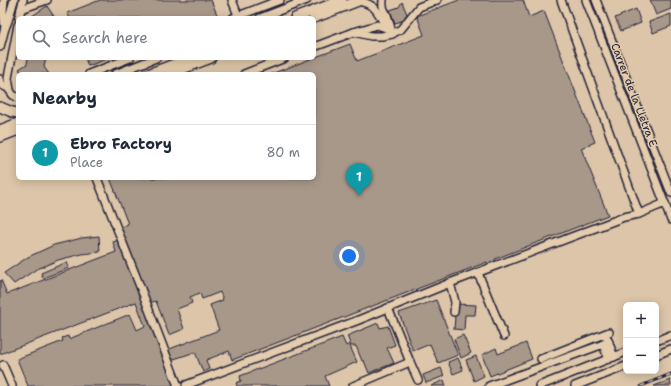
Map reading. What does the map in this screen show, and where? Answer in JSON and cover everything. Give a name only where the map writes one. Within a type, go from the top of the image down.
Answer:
[{"type":"highway","points":[[0,136],[16,130]]},
{"type":"main road","points":[[300,16],[341,0]]},
{"type":"main road","points":[[316,17],[360,1]]},
{"type":"main road","points":[[153,72],[185,60]]},
{"type":"main road","points":[[174,72],[206,60]]},
{"type":"main road","points":[[0,107],[16,113]]},
{"type":"main road","points":[[0,130],[16,124]]},
{"type":"street","points":[[4,0],[3,11],[5,28]]},
{"type":"street","points":[[7,0],[6,7],[20,13],[47,0]]},
{"type":"street","points":[[0,47],[14,0]]},
{"type":"street","points":[[20,13],[23,0]]},
{"type":"street","points":[[232,0],[237,16]]},
{"type":"street","points":[[240,16],[280,0]]},
{"type":"street","points":[[265,16],[307,0]]},
{"type":"street","points":[[383,0],[383,9],[389,21],[392,34]]},
{"type":"street","points":[[354,32],[370,36],[392,34],[401,29],[419,7],[437,0]]},
{"type":"street","points":[[561,0],[640,214]]},
{"type":"street","name":"Carrer de la Lletra E","points":[[586,0],[671,220]]},
{"type":"street","name":"Carrer de la Lletra E","points":[[596,0],[671,193]]},
{"type":"street","points":[[360,1],[370,4],[373,7],[379,14],[386,28],[392,34]]},
{"type":"street","points":[[316,46],[377,25],[386,28]]},
{"type":"street","points":[[16,34],[6,76],[1,82],[2,85],[7,87],[16,97]]},
{"type":"street","points":[[93,72],[125,60]]},
{"type":"street","points":[[120,72],[149,60]]},
{"type":"street","points":[[249,72],[280,60]]},
{"type":"street","points":[[0,141],[16,135]]},
{"type":"street","points":[[98,180],[178,386]]},
{"type":"street","points":[[186,385],[624,216],[640,214],[665,203]]},
{"type":"street","points":[[478,273],[504,336]]},
{"type":"street","points":[[450,284],[455,302],[454,312]]},
{"type":"street","points":[[388,308],[418,380]]},
{"type":"street","points":[[541,359],[607,333],[606,343],[611,358]]},
{"type":"street","points":[[659,340],[671,335]]},
{"type":"street","points":[[489,386],[606,343]]},
{"type":"street","points":[[659,354],[671,349]]},
{"type":"street","points":[[539,386],[623,353]]},
{"type":"street","points":[[353,386],[410,362]]},
{"type":"street","points":[[4,364],[12,386]]},
{"type":"street","points":[[575,386],[623,367]]},
{"type":"street","points":[[551,386],[558,379]]},
{"type":"building","points":[[100,0],[211,0],[218,16],[69,16],[67,13]]},
{"type":"building","points":[[459,0],[523,0],[529,17],[544,11],[595,142],[581,148],[608,215],[495,259],[496,263],[488,266],[487,262],[232,360],[229,351],[206,360],[209,369],[203,372],[195,352],[171,360],[181,386],[28,386],[17,359],[63,341],[62,338],[68,336],[69,339],[130,314],[137,330],[145,326],[136,302],[0,354],[1,280],[7,294],[116,252],[113,242],[124,238],[119,228],[128,224],[111,180],[316,180],[316,72],[276,72],[308,60],[316,60],[316,57],[350,44],[357,61],[424,35],[417,16]],"holes":[[[220,292],[223,300],[210,305],[219,330],[167,350],[149,303],[156,301],[169,335],[184,329],[177,309],[192,303],[190,297],[200,293],[202,299]]]},
{"type":"building","points":[[650,0],[671,0],[671,9],[656,15]]},
{"type":"building","points":[[402,2],[407,14],[402,21],[395,23],[390,10],[399,7]]},
{"type":"building","points":[[47,6],[54,16],[32,16]]},
{"type":"building","points":[[636,9],[641,23],[621,31],[615,18]]},
{"type":"building","points":[[671,14],[671,26],[653,33],[649,22]]},
{"type":"building","points":[[28,60],[46,60],[44,67],[48,72],[21,72],[19,69],[27,64]]},
{"type":"building","points":[[86,60],[104,60],[88,66]]},
{"type":"building","points":[[99,236],[100,252],[82,254],[58,260],[35,270],[14,284],[4,273],[28,257],[54,245],[82,238]]},
{"type":"building","points":[[67,262],[69,268],[43,278],[41,273]]},
{"type":"building","points":[[436,300],[458,355],[438,363],[430,344],[413,351],[399,313]]},
{"type":"building","points":[[456,304],[476,305],[475,315],[465,315],[464,330],[454,329]]},
{"type":"building","points":[[378,323],[380,328],[388,326],[395,345],[387,348],[394,363],[369,373],[356,346],[351,346],[347,336]]},
{"type":"building","points":[[463,335],[471,353],[461,358],[454,339]]},
{"type":"building","points":[[342,337],[346,346],[349,344],[357,362],[325,376],[329,386],[237,386],[236,383],[241,381],[240,376]]},
{"type":"building","points":[[526,343],[532,359],[490,376],[482,355],[496,348],[498,354]]},
{"type":"building","points":[[476,356],[484,376],[474,381],[466,360]]},
{"type":"building","points":[[458,358],[463,370],[453,374],[448,362]]},
{"type":"building","points":[[441,368],[444,376],[426,383],[423,375]]},
{"type":"building","points":[[444,380],[446,386],[431,386]]},
{"type":"building","points":[[670,380],[671,386],[654,386]]},
{"type":"railway","points":[[641,386],[671,374]]},
{"type":"place","name":"Ebro Factory","points":[[359,196]]}]
